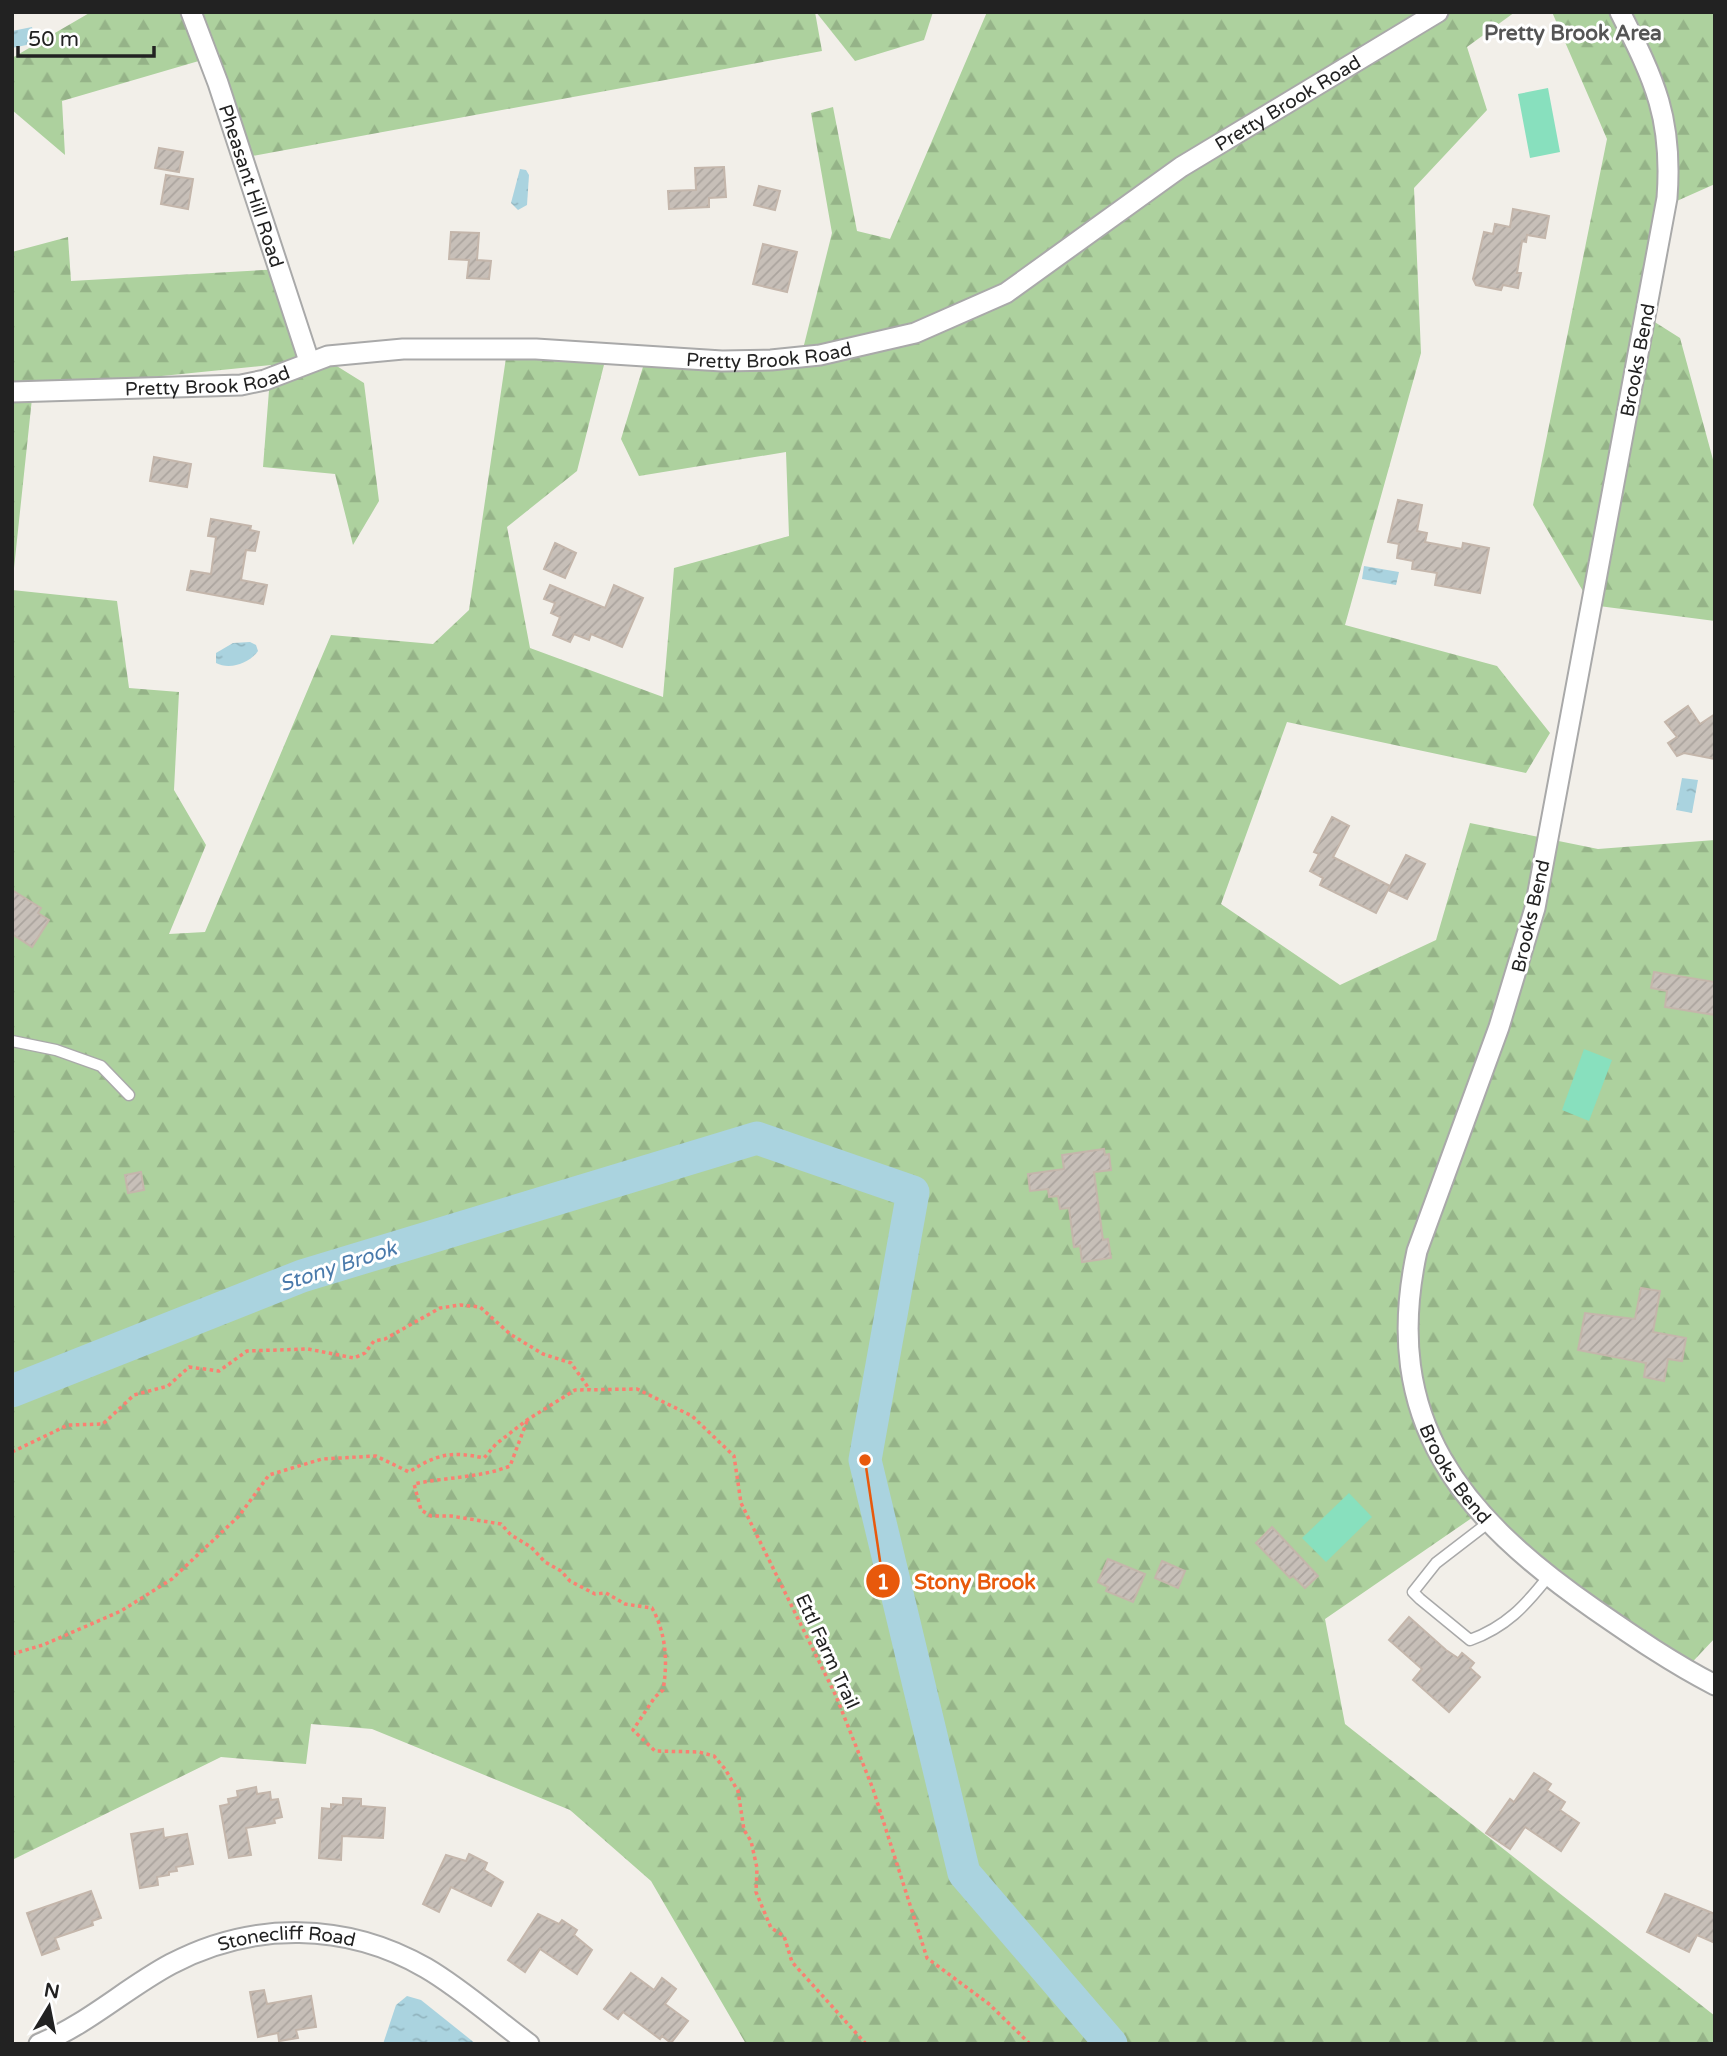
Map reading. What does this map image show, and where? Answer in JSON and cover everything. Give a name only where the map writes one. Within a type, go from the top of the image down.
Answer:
[{"type":"street","name":"Pheasant Hill Road","points":[[191,12],[218,83],[309,361]]},
{"type":"street","name":"Pretty Brook Road","points":[[12,392],[241,385],[265,380],[309,361],[340,354],[469,347],[722,361],[771,360],[820,355],[915,333],[1006,293],[1181,167],[1438,12]]},
{"type":"street","name":"Brooks Bend","points":[[1620,12],[1650,70],[1661,100],[1668,132],[1667,198],[1535,908],[1519,968],[1417,1251],[1409,1287],[1408,1355],[1428,1432],[1448,1474],[1488,1523],[1548,1577],[1618,1627],[1715,1685]]},
{"type":"street","name":"Stonecliff Road","points":[[39,2044],[75,2026],[169,1965],[200,1950],[264,1933],[295,1931],[330,1933],[397,1953],[429,1969],[529,2044]]},
{"type":"lane","points":[[12,1041],[56,1050],[101,1066],[129,1095]]},
{"type":"lane","points":[[1488,1523],[1462,1541],[1428,1572],[1413,1592],[1420,1599],[1470,1640],[1494,1631],[1519,1613],[1548,1577]]},
{"type":"path","points":[[12,1452],[68,1424],[103,1423],[134,1395],[168,1386],[189,1367],[219,1371],[247,1351],[308,1349],[354,1359],[365,1353],[373,1341],[385,1339],[440,1308],[460,1305],[480,1307],[510,1334],[543,1354],[571,1363],[590,1390]]},
{"type":"path","name":"Ettl Farm Trail","points":[[12,1654],[43,1645],[121,1611],[172,1579],[239,1516],[269,1475],[322,1460],[376,1456],[409,1472],[435,1456],[463,1454],[484,1458],[496,1444],[527,1420],[575,1390],[636,1389],[692,1416],[734,1456],[740,1503],[836,1696],[873,1789],[927,1958],[989,2004],[1030,2044]]},
{"type":"path","points":[[527,1420],[510,1466],[490,1474],[455,1475],[414,1484],[421,1510],[431,1516],[501,1524],[511,1535],[531,1547],[545,1562],[561,1571],[570,1581],[595,1594],[606,1592],[625,1604],[652,1608],[664,1640],[666,1673],[663,1690],[655,1697],[633,1730],[655,1751],[699,1752],[714,1756],[726,1769],[738,1791],[744,1830],[751,1841],[757,1868],[756,1892],[771,1928],[783,1936],[792,1962],[866,2044]]},
{"type":"green space","points":[[91,12],[815,12],[822,51],[247,157],[209,58],[62,101],[65,155],[12,110],[12,58]]},
{"type":"green space","points":[[816,12],[933,12],[924,40],[855,61]]},
{"type":"green space","points":[[987,12],[1515,12],[1467,47],[1487,110],[1414,188],[1421,353],[1345,625],[1497,666],[1550,733],[1526,773],[1287,722],[1221,904],[1340,985],[1436,940],[1470,823],[1598,849],[1715,840],[1715,1638],[1683,1672],[1479,1513],[1325,1619],[1345,1724],[1715,2016],[1715,2044],[746,2044],[651,1881],[570,1810],[372,1729],[311,1724],[306,1764],[221,1757],[12,1860],[12,590],[117,601],[129,688],[179,692],[174,790],[206,845],[169,934],[205,932],[331,635],[433,644],[469,610],[508,344],[607,353],[577,471],[507,527],[530,648],[663,697],[674,568],[789,536],[786,452],[639,476],[621,439],[646,357],[800,361],[832,233],[811,113],[833,107],[857,231],[890,239]]},
{"type":"green space","points":[[1552,12],[1715,12],[1715,184],[1661,208],[1642,314],[1680,338],[1715,467],[1715,621],[1591,605],[1533,505],[1607,139]]},
{"type":"green space","points":[[1548,88],[1560,152],[1530,158],[1518,94]]},
{"type":"green space","points":[[68,237],[71,281],[282,269],[311,350],[364,383],[379,501],[353,545],[335,474],[263,467],[271,365],[33,389],[12,587],[12,252]]},
{"type":"green space","points":[[1584,1049],[1612,1060],[1589,1121],[1562,1110]]},
{"type":"green space","points":[[1349,1493],[1372,1517],[1326,1562],[1302,1538]]},
{"type":"water","points":[[32,27],[36,43],[12,48],[12,31]]},
{"type":"water","points":[[520,169],[526,170],[529,175],[527,205],[518,210],[511,203]]},
{"type":"water","points":[[1364,566],[1399,572],[1396,585],[1362,579]]},
{"type":"water","points":[[250,642],[256,645],[258,651],[254,656],[233,666],[216,663],[216,653],[233,643]]},
{"type":"water","points":[[1682,778],[1698,780],[1692,813],[1676,810]]},
{"type":"water","points":[[407,1996],[421,2000],[476,2044],[383,2044],[396,2005]]},
{"type":"building","points":[[159,148],[183,152],[179,172],[155,168]]},
{"type":"building","points":[[724,167],[726,197],[709,198],[709,207],[669,209],[668,191],[696,190],[695,168]]},
{"type":"building","points":[[166,175],[193,179],[188,209],[161,204]]},
{"type":"building","points":[[759,186],[780,191],[775,210],[754,205]]},
{"type":"building","points":[[1513,209],[1549,216],[1545,238],[1527,235],[1526,242],[1522,241],[1517,273],[1521,273],[1518,288],[1503,285],[1501,290],[1476,285],[1473,279],[1484,232],[1493,234],[1495,224],[1510,227]]},
{"type":"building","points":[[451,232],[479,233],[477,260],[491,261],[489,279],[467,278],[469,260],[449,259]]},
{"type":"building","points":[[763,244],[797,252],[787,292],[753,284]]},
{"type":"building","points":[[154,457],[191,464],[187,487],[150,481]]},
{"type":"building","points":[[1398,500],[1422,505],[1417,531],[1427,533],[1425,542],[1462,549],[1463,543],[1489,548],[1480,593],[1435,585],[1437,573],[1412,569],[1413,561],[1397,558],[1399,544],[1388,542]]},
{"type":"building","points":[[211,519],[251,526],[250,530],[259,532],[255,551],[246,550],[241,580],[267,585],[263,604],[187,590],[191,571],[211,574],[216,537],[208,536]]},
{"type":"building","points":[[555,543],[576,553],[565,578],[544,569]]},
{"type":"building","points":[[550,585],[605,608],[614,585],[643,598],[622,647],[591,634],[589,640],[574,634],[570,642],[553,635],[560,617],[551,613],[555,603],[544,599]]},
{"type":"building","points":[[1688,706],[1700,724],[1715,714],[1715,759],[1684,753],[1677,756],[1668,743],[1677,737],[1665,722]]},
{"type":"building","points":[[1332,817],[1349,826],[1333,857],[1390,886],[1376,913],[1320,885],[1323,878],[1310,871],[1319,854],[1314,852]]},
{"type":"building","points":[[1406,855],[1425,864],[1407,899],[1388,890]]},
{"type":"building","points":[[12,890],[41,908],[38,913],[49,920],[32,947],[12,934]]},
{"type":"building","points":[[1654,972],[1715,982],[1715,1015],[1665,1007],[1667,991],[1651,988]]},
{"type":"building","points":[[1104,1149],[1105,1155],[1109,1154],[1111,1170],[1094,1172],[1103,1240],[1108,1239],[1111,1258],[1082,1262],[1080,1246],[1074,1247],[1069,1208],[1060,1209],[1058,1196],[1049,1197],[1048,1189],[1030,1191],[1028,1174],[1064,1169],[1062,1155]]},
{"type":"building","points":[[141,1172],[144,1190],[128,1193],[125,1175]]},
{"type":"building","points":[[1641,1288],[1660,1291],[1653,1332],[1686,1338],[1682,1361],[1668,1359],[1664,1381],[1644,1377],[1646,1363],[1578,1350],[1585,1313],[1635,1319]]},
{"type":"building","points":[[1272,1527],[1318,1576],[1305,1588],[1293,1576],[1290,1578],[1256,1543]]},
{"type":"building","points":[[1108,1559],[1145,1574],[1133,1602],[1106,1591],[1108,1587],[1098,1582]]},
{"type":"building","points":[[1162,1561],[1185,1571],[1178,1588],[1155,1578]]},
{"type":"building","points":[[1409,1617],[1446,1650],[1458,1658],[1462,1653],[1474,1663],[1470,1668],[1480,1677],[1449,1712],[1413,1680],[1422,1669],[1389,1640]]},
{"type":"building","points":[[1534,1773],[1551,1784],[1547,1790],[1565,1802],[1560,1810],[1579,1823],[1561,1851],[1525,1827],[1510,1849],[1486,1833],[1510,1799],[1514,1802]]},
{"type":"building","points":[[256,1787],[257,1794],[270,1792],[271,1800],[278,1799],[282,1817],[274,1819],[275,1823],[246,1828],[251,1855],[229,1858],[220,1806],[229,1804],[228,1799],[238,1797],[237,1791]]},
{"type":"building","points":[[343,1798],[361,1799],[361,1806],[385,1808],[383,1838],[342,1836],[341,1860],[319,1858],[322,1808],[331,1809],[331,1804],[343,1805]]},
{"type":"building","points":[[163,1829],[164,1838],[187,1834],[193,1864],[176,1867],[177,1871],[157,1877],[158,1885],[140,1888],[131,1834]]},
{"type":"building","points":[[469,1854],[487,1863],[484,1870],[503,1882],[491,1906],[451,1887],[439,1912],[423,1904],[446,1855],[466,1861]]},
{"type":"building","points":[[91,1891],[101,1918],[92,1921],[93,1925],[55,1938],[59,1949],[42,1955],[27,1913]]},
{"type":"building","points":[[1665,1894],[1715,1914],[1715,1943],[1697,1935],[1689,1952],[1647,1932]]},
{"type":"building","points":[[538,1914],[559,1924],[562,1920],[577,1930],[574,1935],[592,1950],[577,1974],[540,1949],[525,1972],[508,1960]]},
{"type":"building","points":[[631,1973],[654,1990],[662,1978],[676,1989],[665,2004],[688,2021],[671,2043],[662,2036],[660,2039],[623,2012],[618,2019],[604,2009]]},
{"type":"building","points":[[264,1990],[267,2004],[311,1996],[316,2027],[296,2030],[298,2038],[279,2041],[278,2033],[258,2037],[250,1992]]},
{"type":"waterway","name":"Stony Brook","points":[[12,1391],[302,1276],[757,1138],[913,1192],[865,1460],[964,1873],[1111,2044]]},
{"type":"place","name":"Stony Brook","points":[[865,1460]]},
{"type":"district","name":"Pretty Brook Area","points":[[1573,33]]}]
